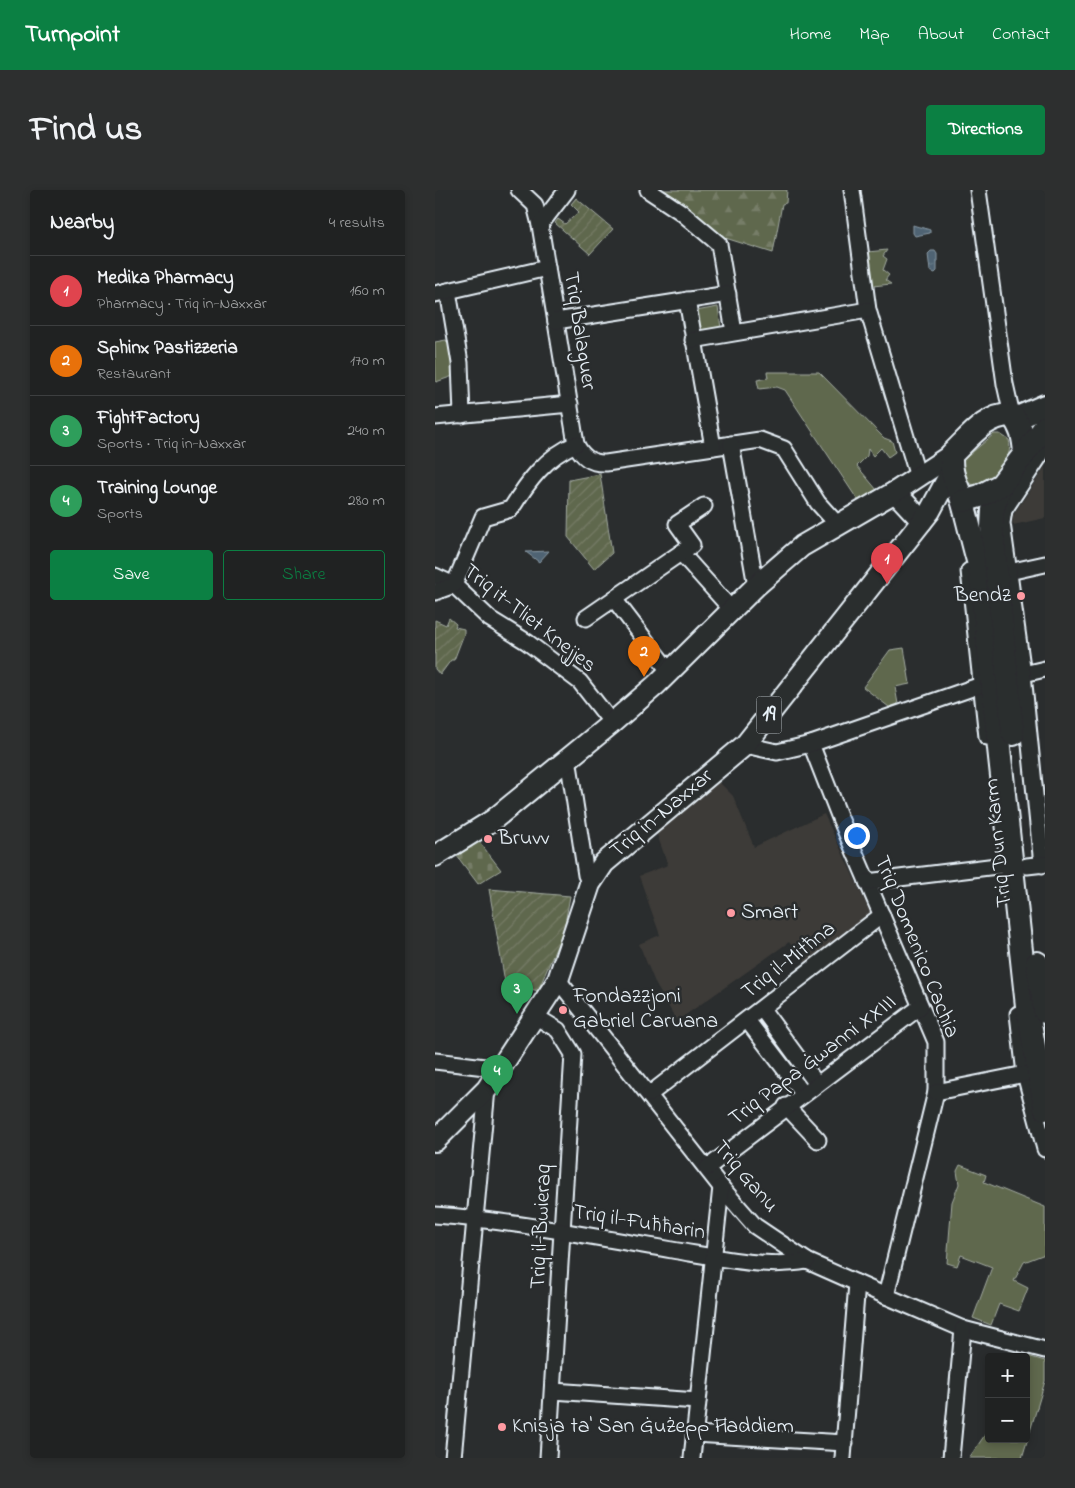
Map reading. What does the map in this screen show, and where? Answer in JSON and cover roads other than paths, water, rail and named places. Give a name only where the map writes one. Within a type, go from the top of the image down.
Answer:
[{"type":"highway","name":"Triq in-Naxxar","points":[[951,464],[987,421],[1001,415],[1014,417],[1045,406]]},
{"type":"highway","points":[[1014,417],[1035,451]]},
{"type":"highway","points":[[951,464],[955,487],[963,501],[980,496],[1001,485],[1035,451],[1045,427]]},
{"type":"highway","points":[[992,532],[1000,506],[1045,438]]},
{"type":"highway","name":"Triq Dun Karm","points":[[1001,485],[993,510],[992,532],[1015,676],[1026,865],[1027,1006],[1045,1109]]},
{"type":"highway","name":"Triq Dun Karm","points":[[963,501],[979,564],[1041,958],[1045,1012]]},
{"type":"main road","points":[[435,856],[493,820],[612,723],[669,671],[731,610],[802,546],[918,477],[951,464]]},
{"type":"main road","name":"Triq in-Naxxar","points":[[435,1141],[487,1089],[558,980],[590,884],[604,863],[745,745],[926,516],[951,464]]},
{"type":"main road","points":[[895,492],[926,516],[963,501]]},
{"type":"street","name":"Triq Balaguer","points":[[519,190],[535,205],[540,225],[575,444]]},
{"type":"street","points":[[540,225],[567,190]]},
{"type":"street","points":[[648,190],[681,212],[719,244],[734,332]]},
{"type":"street","points":[[852,190],[868,310],[918,477]]},
{"type":"street","points":[[977,190],[1005,384],[1014,417]]},
{"type":"street","points":[[462,415],[460,364],[441,293],[547,268]]},
{"type":"street","points":[[556,321],[728,294]]},
{"type":"street","points":[[687,300],[713,447]]},
{"type":"street","points":[[693,340],[868,310]]},
{"type":"street","points":[[987,421],[997,406],[1005,384]]},
{"type":"street","points":[[435,417],[570,404]]},
{"type":"street","points":[[435,592],[454,585],[483,517],[511,509],[529,480],[561,450],[575,444],[585,457],[599,464],[760,440],[784,449],[818,503],[830,529]]},
{"type":"street","points":[[731,444],[757,586]]},
{"type":"street","name":"Triq Dun Karm","points":[[1035,451],[1004,510],[1002,523],[1009,572],[1015,676],[1038,757],[1026,865],[1025,1074],[1045,1149]]},
{"type":"street","points":[[586,618],[692,545],[677,524],[704,506]]},
{"type":"street","name":"Triq Dun Karm","points":[[971,535],[969,568],[981,685],[1026,865]]},
{"type":"street","points":[[681,553],[731,610]]},
{"type":"street","points":[[1009,572],[1045,564]]},
{"type":"street","name":"Triq it-Tliet Knejjes","points":[[435,576],[454,585],[490,619],[527,642],[580,682],[612,723]]},
{"type":"street","points":[[614,598],[669,671]]},
{"type":"street","points":[[1015,676],[1045,669]]},
{"type":"street","points":[[745,745],[777,752],[811,744],[981,685]]},
{"type":"street","name":"Triq Domenico Cachia","points":[[811,744],[867,882],[936,1042],[936,1092],[886,1296]]},
{"type":"street","points":[[568,758],[586,875],[590,884]]},
{"type":"street","points":[[867,882],[1026,865]]},
{"type":"street","name":"Triq il-Mitħna","points":[[650,1094],[882,916]]},
{"type":"street","name":"Triq Ganu","points":[[558,980],[650,1094],[721,1187],[755,1226],[807,1261],[963,1329],[1045,1350]]},
{"type":"street","name":"Triq Papa Ġwanni XXIII","points":[[707,1168],[786,1106],[920,1007]]},
{"type":"street","points":[[762,1008],[817,1084]]},
{"type":"street","name":"Triq il-Bwieraq","points":[[535,1016],[557,1030],[573,1054],[548,1458]]},
{"type":"street","points":[[747,1020],[803,1094]]},
{"type":"street","points":[[435,1061],[501,1069]]},
{"type":"street","points":[[936,1092],[1025,1074]]},
{"type":"street","points":[[453,1458],[487,1089]]},
{"type":"street","points":[[786,1106],[818,1140]]},
{"type":"street","points":[[692,1458],[721,1187]]},
{"type":"street","name":"Triq il-Fuħħarin","points":[[435,1215],[476,1218],[713,1256],[786,1265],[807,1261]]},
{"type":"street","points":[[694,1434],[844,1450],[857,1283]]},
{"type":"street","points":[[951,1458],[963,1329]]},
{"type":"street","points":[[553,1391],[698,1401]]},
{"type":"water","points":[[913,225],[930,230],[930,233],[915,236]]},
{"type":"water","points":[[931,251],[935,251],[937,254],[937,271],[935,273],[930,271],[928,254]]},
{"type":"water","points":[[549,551],[539,562],[526,552]]},
{"type":"place","name":"Medika Pharmacy","points":[[887,584]]},
{"type":"place","name":"Bendz","points":[[1021,596]]},
{"type":"place","name":"Sphinx Pastizzeria","points":[[644,677]]},
{"type":"place","name":"Bruvv","points":[[488,839]]},
{"type":"place","name":"Smart","points":[[731,913]]},
{"type":"place","name":"Fondazzjoni Gabriel Caruana","points":[[563,1010]]},
{"type":"place","name":"FightFactory","points":[[517,1014]]},
{"type":"place","name":"Training Lounge","points":[[497,1096]]},
{"type":"place","name":"Knisja ta' San Ġużepp Ħaddiem","points":[[502,1427]]}]
